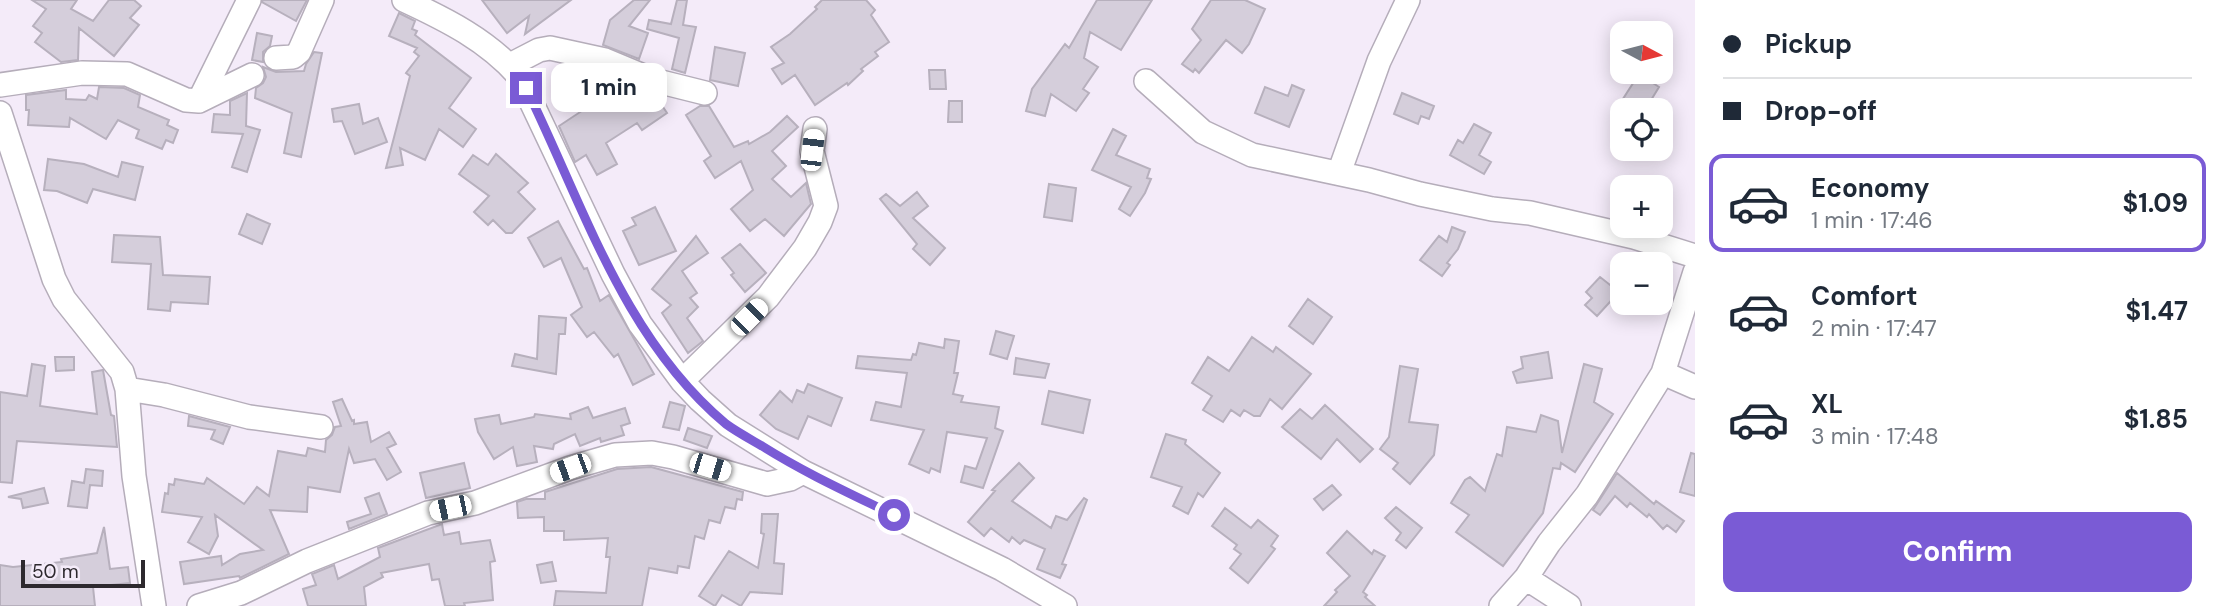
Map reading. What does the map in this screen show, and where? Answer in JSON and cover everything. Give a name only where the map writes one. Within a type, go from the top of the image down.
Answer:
[{"type":"street","points":[[199,101],[249,0]]},
{"type":"street","points":[[276,58],[293,57],[299,52],[321,0]]},
{"type":"street","points":[[404,0],[466,30],[510,65],[526,88],[613,274],[640,324],[682,380],[728,425],[803,472],[1002,569],[1065,606]]},
{"type":"street","points":[[1339,173],[1379,61],[1408,0]]},
{"type":"street","points":[[510,65],[539,50],[550,48],[605,60],[653,80],[705,93]]},
{"type":"street","points":[[0,85],[82,73],[127,74],[186,100],[199,101],[252,75]]},
{"type":"street","points":[[1146,81],[1203,132],[1252,155],[1339,173],[1420,194],[1530,213],[1634,237],[1695,256]]},
{"type":"street","points":[[0,113],[54,279],[64,299],[122,372],[127,389],[134,476],[154,606]]},
{"type":"street","points":[[682,380],[768,297],[820,222],[826,206],[812,150],[815,128]]},
{"type":"street","points":[[1501,606],[1526,578],[1602,471],[1663,373],[1695,272]]},
{"type":"street","points":[[1663,373],[1695,387]]},
{"type":"street","points":[[127,389],[163,395],[248,417],[321,427]]},
{"type":"street","points":[[199,606],[240,593],[307,561],[428,513],[475,503],[570,468],[615,455],[652,453],[673,457],[767,484],[789,479],[803,472]]},
{"type":"street","points":[[1526,578],[1569,606]]},
{"type":"building","points":[[32,0],[77,0],[71,9],[93,21],[109,0],[134,0],[141,6],[130,18],[139,25],[114,56],[79,28],[78,60],[61,62],[35,42],[42,33],[33,26],[46,9]]},
{"type":"building","points":[[307,0],[296,21],[262,2]]},
{"type":"building","points":[[482,0],[571,0],[525,34],[529,16],[507,33]]},
{"type":"building","points":[[634,0],[650,0],[629,26],[648,33],[639,59],[603,45],[610,20]]},
{"type":"building","points":[[677,0],[687,0],[683,25],[696,27],[685,73],[672,69],[679,38],[647,29],[649,20],[671,24]]},
{"type":"building","points":[[822,0],[866,0],[875,10],[871,15],[889,42],[875,52],[878,56],[861,69],[863,71],[848,85],[847,83],[815,105],[795,75],[782,84],[772,69],[784,63],[771,47],[790,34],[817,9],[815,7]]},
{"type":"building","points":[[1097,0],[1152,0],[1121,50],[1090,32],[1084,58],[1098,67],[1083,89],[1089,93],[1076,111],[1051,94],[1045,116],[1026,111],[1032,89],[1065,44],[1069,48]]},
{"type":"building","points":[[1211,0],[1245,0],[1265,9],[1242,53],[1226,40],[1199,73],[1195,69],[1193,72],[1182,64],[1201,40],[1192,29]]},
{"type":"building","points":[[399,13],[415,21],[412,29],[417,31],[415,35],[471,78],[449,108],[476,129],[463,147],[439,129],[425,160],[400,148],[403,165],[386,168],[410,76],[406,73],[419,56],[414,52],[417,48],[389,36]]},
{"type":"building","points":[[257,33],[272,36],[270,46],[263,52],[263,62],[252,60]]},
{"type":"building","points":[[715,47],[745,53],[738,86],[710,80]]},
{"type":"building","points":[[314,52],[322,53],[301,157],[284,153],[292,113],[255,98],[256,88],[266,77],[263,67],[276,72],[304,71]]},
{"type":"building","points":[[929,70],[945,70],[946,89],[930,89]]},
{"type":"building","points":[[624,83],[655,95],[667,113],[642,130],[637,123],[606,143],[617,164],[597,175],[586,155],[575,162],[559,126]]},
{"type":"building","points":[[1633,84],[1654,84],[1659,87],[1652,98],[1624,98]]},
{"type":"building","points":[[1292,85],[1304,90],[1289,127],[1255,113],[1265,87],[1288,96]]},
{"type":"building","points":[[99,87],[124,88],[140,95],[138,107],[169,120],[167,125],[178,130],[173,143],[166,140],[162,149],[136,138],[139,130],[118,120],[106,139],[70,118],[69,127],[28,125],[26,95],[66,90],[66,99],[86,100],[89,95],[97,99]]},
{"type":"building","points":[[247,93],[246,126],[260,130],[247,172],[232,167],[243,134],[212,132],[214,114],[230,115],[230,101]]},
{"type":"building","points":[[1402,93],[1434,106],[1429,119],[1421,116],[1418,124],[1394,114]]},
{"type":"building","points":[[949,101],[962,101],[962,122],[948,122]]},
{"type":"building","points":[[359,104],[363,124],[378,118],[387,142],[355,154],[342,121],[334,122],[332,109]]},
{"type":"building","points":[[700,106],[709,106],[734,147],[748,141],[749,144],[770,132],[787,116],[798,127],[772,151],[786,166],[772,179],[791,197],[806,183],[811,204],[784,236],[765,219],[750,231],[731,209],[753,190],[741,161],[715,178],[704,161],[711,156],[686,115]]},
{"type":"building","points":[[1474,124],[1491,133],[1479,155],[1491,162],[1484,174],[1450,155],[1458,140],[1463,143]]},
{"type":"building","points":[[1113,129],[1126,136],[1116,155],[1150,169],[1147,178],[1151,179],[1130,216],[1119,209],[1131,187],[1092,170]]},
{"type":"building","points":[[496,154],[528,183],[518,192],[535,209],[512,233],[506,233],[493,220],[488,225],[474,212],[489,196],[459,174],[473,155],[488,165]]},
{"type":"building","points":[[48,159],[84,164],[118,177],[122,162],[143,167],[135,200],[93,189],[87,203],[57,191],[44,190]]},
{"type":"building","points":[[1049,184],[1076,188],[1072,221],[1044,217]]},
{"type":"building","points":[[917,192],[928,206],[913,218],[945,248],[930,265],[913,249],[917,244],[880,199],[886,194],[900,206]]},
{"type":"building","points":[[655,207],[676,251],[639,265],[623,231],[636,225],[632,218]]},
{"type":"building","points":[[247,214],[270,224],[262,244],[239,234]]},
{"type":"building","points":[[558,221],[584,269],[587,268],[600,301],[609,295],[654,374],[633,385],[618,354],[614,357],[594,332],[587,337],[571,315],[582,307],[561,258],[544,267],[528,238]]},
{"type":"building","points":[[1452,227],[1465,232],[1442,276],[1420,260],[1439,236],[1447,242]]},
{"type":"building","points":[[114,235],[160,237],[163,275],[210,277],[208,304],[171,302],[170,311],[148,309],[151,264],[112,262]]},
{"type":"building","points":[[696,236],[708,253],[682,271],[697,293],[690,298],[698,307],[687,318],[703,341],[688,353],[662,313],[671,305],[652,289]]},
{"type":"building","points":[[740,244],[766,273],[745,292],[722,258]]},
{"type":"building","points":[[1600,277],[1610,285],[1610,302],[1597,316],[1585,305],[1592,298],[1586,292]]},
{"type":"building","points":[[1308,299],[1332,317],[1313,344],[1289,326]]},
{"type":"building","points":[[539,316],[566,318],[565,334],[559,334],[556,374],[512,366],[515,354],[537,359]]},
{"type":"building","points":[[996,331],[1014,336],[1007,359],[990,354]]},
{"type":"building","points":[[1252,337],[1273,352],[1276,347],[1311,374],[1282,409],[1270,399],[1260,416],[1254,416],[1244,410],[1240,416],[1231,410],[1223,422],[1203,410],[1212,396],[1192,383],[1208,357],[1229,371]]},
{"type":"building","points":[[945,339],[959,341],[954,373],[958,373],[953,394],[963,396],[961,402],[999,407],[995,428],[1003,431],[983,488],[961,482],[965,466],[976,469],[987,438],[947,432],[940,472],[931,468],[929,473],[909,464],[924,430],[871,420],[876,402],[901,407],[907,373],[856,368],[858,356],[911,360],[913,354],[916,355],[919,343],[944,348]]},
{"type":"building","points":[[1548,352],[1552,378],[1517,383],[1513,372],[1523,368],[1521,357]]},
{"type":"building","points":[[55,357],[74,357],[74,370],[56,371]]},
{"type":"building","points":[[1016,358],[1049,364],[1045,378],[1014,374]]},
{"type":"building","points":[[32,364],[45,366],[40,406],[97,414],[92,372],[103,370],[111,415],[114,416],[117,447],[17,441],[12,483],[0,482],[0,392],[27,396]]},
{"type":"building","points":[[1584,364],[1602,369],[1594,402],[1613,414],[1575,472],[1561,463],[1560,469],[1553,468],[1543,513],[1503,566],[1456,532],[1469,515],[1451,503],[1465,480],[1470,477],[1485,491],[1497,454],[1502,456],[1507,427],[1536,432],[1541,415],[1558,421],[1562,453]]},
{"type":"building","points":[[1400,366],[1418,369],[1409,422],[1438,425],[1434,455],[1410,484],[1393,469],[1398,463],[1380,449],[1389,437]]},
{"type":"building","points":[[808,384],[842,398],[831,426],[808,416],[798,439],[776,429],[760,415],[780,391],[792,402],[797,390],[804,393]]},
{"type":"building","points":[[1049,391],[1090,400],[1083,433],[1042,424]]},
{"type":"building","points":[[342,399],[354,424],[367,422],[371,442],[389,432],[396,444],[387,448],[401,472],[387,480],[375,459],[354,463],[349,449],[340,492],[308,487],[307,512],[270,510],[289,554],[240,578],[184,584],[180,562],[221,556],[222,565],[240,554],[263,550],[215,515],[218,536],[209,554],[188,542],[202,517],[162,512],[169,484],[174,485],[175,479],[204,484],[207,478],[244,504],[257,487],[269,496],[278,451],[306,456],[308,448],[325,452],[326,440],[335,427],[341,426],[333,402]]},
{"type":"building","points":[[670,402],[685,406],[679,430],[663,427]]},
{"type":"building","points":[[1325,405],[1373,449],[1360,462],[1337,439],[1321,459],[1282,427],[1300,409],[1312,419]]},
{"type":"building","points":[[588,407],[593,418],[625,408],[630,423],[621,426],[624,435],[601,442],[600,438],[580,446],[575,434],[554,444],[553,449],[534,446],[537,462],[517,466],[513,447],[494,459],[478,432],[475,419],[499,415],[501,424],[534,417],[535,414],[571,419],[570,414]]},
{"type":"building","points":[[189,416],[230,427],[223,444],[211,439],[215,430],[188,426]]},
{"type":"building","points":[[688,428],[712,436],[707,448],[684,440]]},
{"type":"building","points":[[1166,434],[1186,440],[1185,444],[1220,473],[1203,497],[1198,493],[1188,514],[1173,506],[1182,487],[1151,477]]},
{"type":"building","points":[[1691,453],[1695,454],[1695,496],[1680,492]]},
{"type":"building","points":[[464,463],[470,488],[426,498],[420,473]]},
{"type":"building","points":[[1019,463],[1034,478],[1012,501],[1051,528],[1056,516],[1067,520],[1084,498],[1087,500],[1062,564],[1066,565],[1060,578],[1037,569],[1045,549],[1024,540],[1020,544],[1012,537],[1009,542],[991,528],[984,536],[968,522],[995,491],[992,490]]},
{"type":"building","points":[[651,467],[743,492],[742,500],[737,499],[735,509],[725,507],[720,523],[709,520],[704,539],[695,536],[689,568],[678,566],[677,573],[649,568],[642,606],[554,606],[556,591],[606,593],[610,557],[606,557],[608,538],[564,540],[564,531],[544,531],[544,517],[518,518],[517,502],[545,499],[545,492],[617,469]]},
{"type":"building","points":[[86,469],[103,471],[102,486],[90,485],[87,508],[68,506],[72,481],[84,483]]},
{"type":"building","points":[[1617,473],[1654,504],[1656,501],[1684,521],[1676,532],[1667,525],[1663,529],[1649,514],[1647,517],[1630,503],[1627,507],[1615,496],[1600,515],[1593,510]]},
{"type":"building","points":[[1332,485],[1341,495],[1323,510],[1314,499]]},
{"type":"building","points":[[44,488],[48,503],[23,508],[21,499],[8,497]]},
{"type":"building","points":[[379,493],[387,514],[349,529],[347,522],[371,514],[365,498]]},
{"type":"building","points":[[1396,507],[1422,528],[1406,548],[1396,540],[1401,533],[1385,518]]},
{"type":"building","points":[[1225,508],[1251,528],[1258,520],[1278,536],[1271,546],[1275,549],[1248,583],[1230,568],[1241,554],[1234,549],[1237,545],[1212,526]]},
{"type":"building","points":[[762,514],[778,514],[774,563],[784,564],[782,594],[750,592],[741,606],[722,595],[715,606],[699,596],[729,551],[758,568],[764,534],[761,533]]},
{"type":"building","points":[[442,524],[444,535],[459,532],[461,544],[490,540],[495,561],[490,562],[493,600],[464,603],[465,606],[445,606],[439,579],[432,580],[429,564],[381,573],[383,577],[364,587],[366,606],[308,606],[303,589],[316,585],[312,574],[334,565],[338,579],[380,557],[378,548]]},
{"type":"building","points":[[104,527],[110,569],[128,567],[130,583],[93,587],[95,606],[0,606],[0,565],[13,567],[62,562],[61,559],[97,553]]},
{"type":"building","points":[[1347,531],[1372,554],[1374,550],[1385,556],[1363,592],[1375,606],[1324,606],[1337,592],[1335,590],[1350,576],[1327,553]]},
{"type":"building","points":[[552,562],[556,581],[541,583],[537,565]]},
{"type":"route","points":[[526,88],[613,274],[640,324],[682,380],[728,425],[803,472],[894,515]]}]
